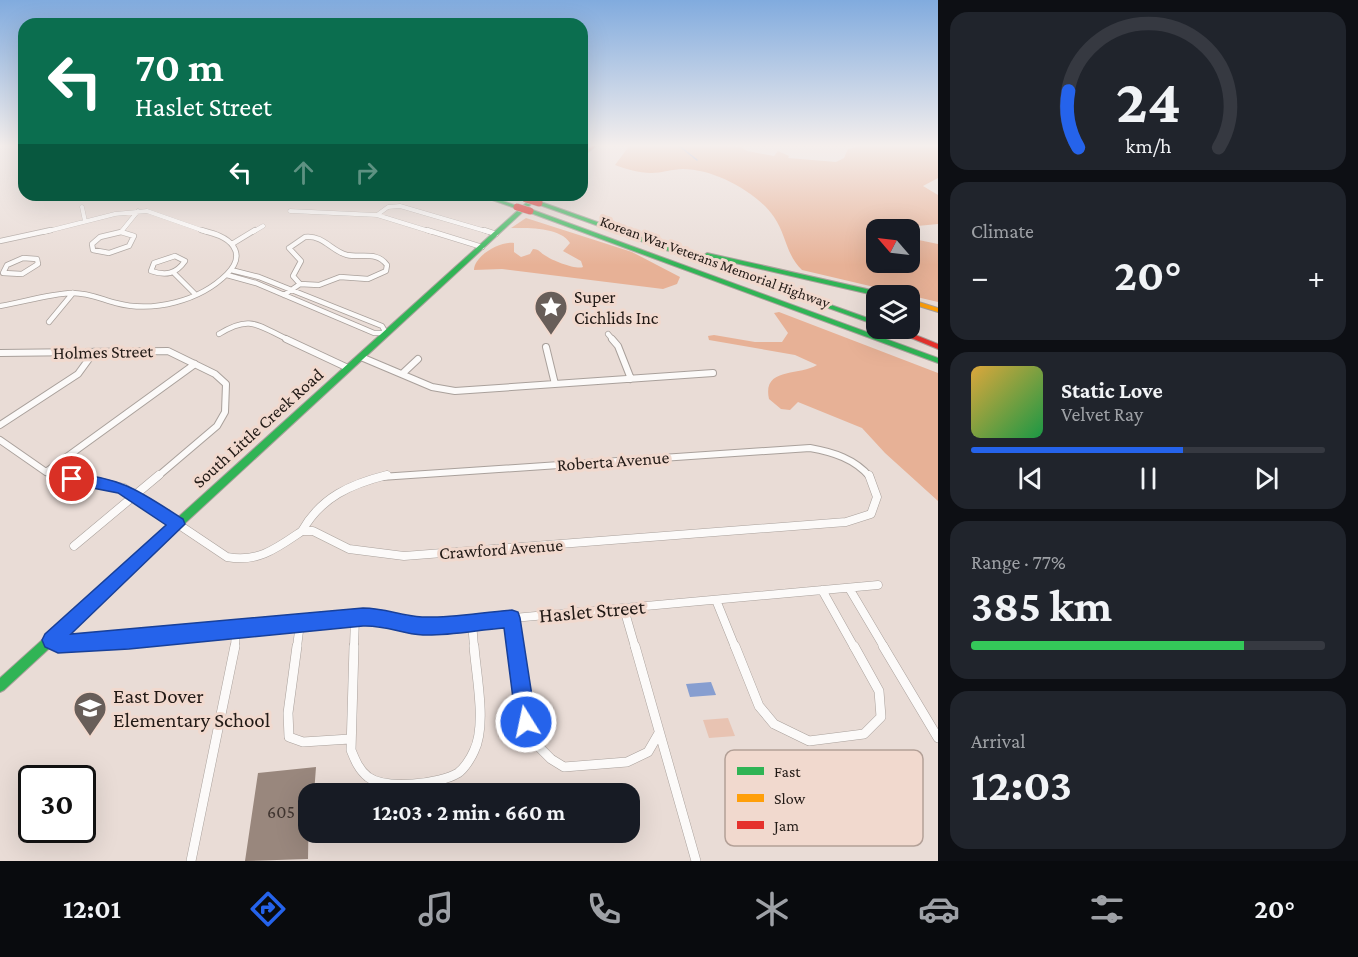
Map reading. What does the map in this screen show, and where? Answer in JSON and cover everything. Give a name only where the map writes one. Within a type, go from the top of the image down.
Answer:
[{"type":"main road","name":"Korean War Veterans Memorial Highway","points":[[499,201],[713,276],[938,362]]},
{"type":"main road","name":"South Little Creek Road","points":[[0,686],[386,333],[536,201]]},
{"type":"main road","name":"Korean War Veterans Memorial Highway","points":[[543,201],[605,226],[866,319]]},
{"type":"main road","points":[[605,226],[720,259],[866,291]]},
{"type":"main road","points":[[920,304],[938,310]]},
{"type":"main road","points":[[918,339],[938,347]]},
{"type":"street","points":[[378,215],[388,207],[400,206],[496,234]]},
{"type":"street","points":[[82,207],[85,221]]},
{"type":"street","points":[[121,232],[134,236],[129,246],[109,253],[93,250],[91,247],[95,240],[121,232],[138,211]]},
{"type":"street","points":[[0,241],[114,213],[138,211],[167,215],[186,226],[217,235],[232,244],[236,253],[229,273],[196,295],[177,301],[144,306],[124,305],[91,294],[73,293],[43,296],[0,306]]},
{"type":"street","points":[[290,211],[378,215],[482,247]]},
{"type":"street","points":[[232,244],[263,226]]},
{"type":"street","points":[[284,295],[300,284],[319,285],[344,276],[372,279],[383,273],[387,265],[377,257],[340,252],[320,237],[304,237],[294,242],[290,248],[301,261],[293,276],[300,284]]},
{"type":"street","points":[[29,258],[38,261],[36,267],[21,274],[10,276],[2,273],[7,265],[17,260],[29,258]]},
{"type":"street","points":[[163,258],[183,259],[185,264],[174,273],[157,275],[150,269],[154,263],[163,258]]},
{"type":"street","points":[[174,273],[196,295]]},
{"type":"street","points":[[229,273],[252,275],[382,326],[386,333],[374,333],[229,273]]},
{"type":"street","points":[[49,322],[73,293]]},
{"type":"street","points":[[219,334],[237,323],[250,322],[348,368]]},
{"type":"street","points":[[608,334],[618,346],[631,379]]},
{"type":"street","points":[[546,346],[555,384]]},
{"type":"street","name":"Holmes Street","points":[[0,352],[164,351],[215,374],[226,384],[222,419],[210,434],[135,495]]},
{"type":"street","points":[[0,425],[71,380],[84,368],[94,352]]},
{"type":"street","points":[[361,357],[432,387],[455,391],[712,374]]},
{"type":"street","points":[[402,374],[418,359]]},
{"type":"street","points":[[46,472],[195,364]]},
{"type":"street","points":[[0,440],[46,472],[114,484],[135,495],[227,557],[244,560],[268,554],[302,531]]},
{"type":"street","name":"Roberta Avenue","points":[[302,531],[313,512],[340,491],[368,479],[387,475],[810,448],[831,451],[849,458],[874,483],[878,498],[871,514],[846,522]]},
{"type":"street","points":[[74,546],[135,495]]},
{"type":"street","name":"Crawford Avenue","points":[[302,531],[313,531],[349,549],[404,556],[846,522]]},
{"type":"street","name":"Haslet Street","points":[[51,640],[58,644],[384,616],[402,623],[424,626],[878,585]]},
{"type":"street","points":[[849,588],[938,738]]},
{"type":"street","points":[[716,600],[759,706],[774,724],[809,741],[864,734],[881,717],[879,691],[822,590]]},
{"type":"street","points":[[624,609],[696,861]]},
{"type":"street","points":[[355,618],[350,738],[356,764],[369,778],[393,785],[441,780],[460,772],[474,752],[481,734],[472,622]]},
{"type":"street","points":[[512,618],[522,707],[529,737],[551,759],[564,767],[627,762],[648,752],[659,734]]},
{"type":"street","points":[[300,623],[288,713],[289,737],[303,742],[350,738]]},
{"type":"street","points":[[191,861],[235,651],[236,630]]},
{"type":"shaded area","points":[[736,185],[925,185],[938,195],[938,224],[920,226],[920,219],[866,219],[866,273],[920,273],[920,240],[938,244],[938,302],[920,298],[920,285],[866,285],[802,270],[789,251],[774,217],[757,199]]},
{"type":"shaded area","points":[[526,218],[632,252],[680,277],[677,284],[663,289],[502,269],[474,270],[478,260],[489,250],[508,243],[514,243],[514,252],[521,257],[530,254],[535,249],[559,262],[583,267],[581,261],[563,251],[570,243],[559,234],[543,230],[511,228]]},
{"type":"shaded area","points":[[779,312],[938,373],[938,501],[885,453],[862,428],[798,402],[790,410],[781,409],[769,399],[768,389],[776,377],[817,365],[795,355],[709,340],[708,336],[714,335],[755,342],[782,342],[788,333],[774,313]]},
{"type":"shaded area","points":[[728,718],[735,736],[709,738],[703,720]]},
{"type":"water","points":[[711,682],[716,695],[690,697],[686,684]]},
{"type":"building","points":[[316,767],[315,783],[298,783],[298,843],[308,843],[308,859],[245,861],[258,773]]},
{"type":"traffic: fast","points":[[499,201],[517,207]]},
{"type":"traffic: fast","points":[[0,686],[531,201]]},
{"type":"traffic: fast","points":[[539,203],[866,319]]},
{"type":"traffic: fast","points":[[530,211],[938,361]]},
{"type":"traffic: fast","points":[[707,255],[866,291]]},
{"type":"traffic: slow","points":[[920,304],[938,310]]},
{"type":"traffic: jam","points":[[532,201],[539,203]]},
{"type":"traffic: jam","points":[[517,207],[530,211]]},
{"type":"traffic: jam","points":[[918,339],[938,347]]},
{"type":"place","name":"Super Cichlids Inc","points":[[551,336]]},
{"type":"place","name":"East Dover Elementary School","points":[[90,737]]},
{"type":"route","points":[[72,479],[114,484],[130,492],[177,524],[51,640],[58,644],[129,640],[363,617],[384,616],[402,623],[424,626],[512,618],[522,707],[526,722]]}]
